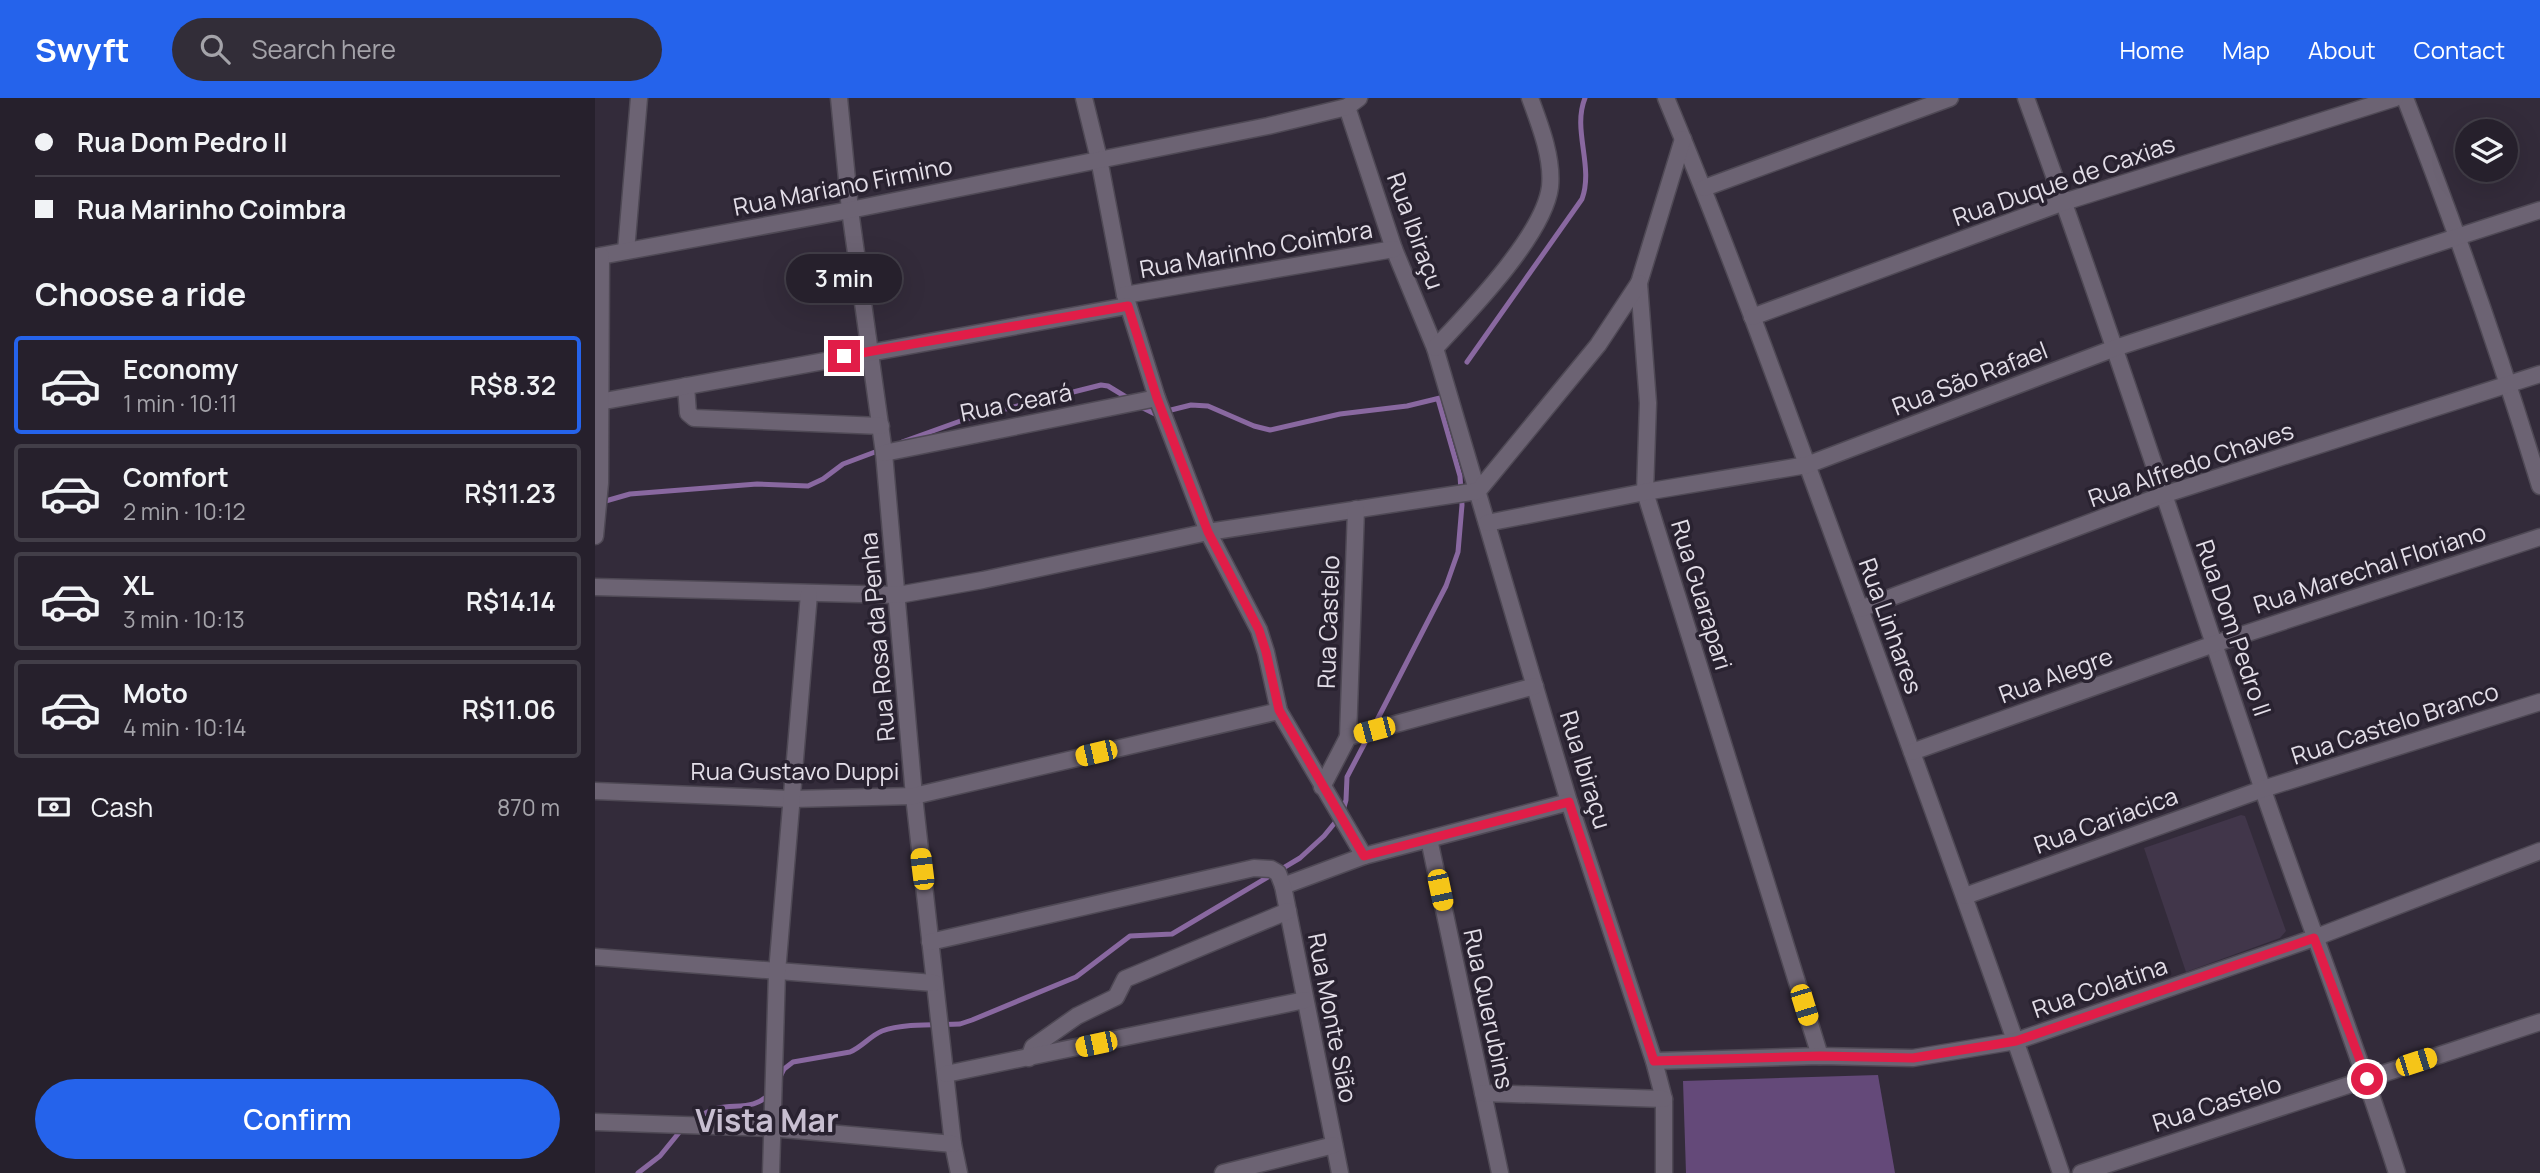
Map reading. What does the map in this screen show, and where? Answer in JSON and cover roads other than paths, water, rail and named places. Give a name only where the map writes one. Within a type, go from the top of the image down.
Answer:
[{"type":"street","points":[[626,251],[639,98]]},
{"type":"street","name":"Rua Rosa da Penha","points":[[839,98],[850,210],[881,426],[914,796],[953,1144],[959,1173]]},
{"type":"street","points":[[1084,98],[1099,159],[1126,300],[1157,398],[1208,532],[1259,630],[1279,710],[1364,856]]},
{"type":"street","points":[[1436,348],[1484,295],[1530,235],[1546,208],[1550,166],[1530,98]]},
{"type":"street","name":"Rua Linhares","points":[[1666,98],[1704,188],[1860,609],[1965,895],[2061,1173]]},
{"type":"street","points":[[1704,188],[1950,98]]},
{"type":"street","name":"Rua Dom Pedro II","points":[[2026,98],[2115,348],[2263,789],[2314,938],[2367,1079],[2397,1173]]},
{"type":"street","name":"Rua Duque de Caxias","points":[[1752,317],[2064,202],[2395,98]]},
{"type":"street","points":[[2405,98],[2459,238],[2510,385],[2540,486]]},
{"type":"street","name":"Rua Mariano Firmino","points":[[598,256],[850,210],[1268,126],[1353,103]]},
{"type":"street","name":"Rua Ibiraçu","points":[[1353,103],[1394,249],[1436,348],[1569,802],[1654,1061],[1664,1099],[1664,1173]]},
{"type":"street","name":"Rua Guarapari","points":[[1683,139],[1639,283],[1648,403],[1645,492],[1820,1056]]},
{"type":"street","name":"Rua São Rafael","points":[[1487,523],[1645,492],[1807,465],[2115,348],[2540,210]]},
{"type":"street","name":"Rua Marinho Coimbra","points":[[599,402],[1394,249]]},
{"type":"street","points":[[595,536],[600,483],[598,256]]},
{"type":"street","points":[[595,587],[898,595],[983,580],[1208,532],[1478,491],[1598,345],[1639,283]]},
{"type":"street","name":"Rua Alfredo Chaves","points":[[1860,609],[2164,495],[2540,374]]},
{"type":"street","points":[[686,386],[688,414],[694,418],[881,426]]},
{"type":"street","name":"Rua Ceará","points":[[884,453],[1157,398]]},
{"type":"street","name":"Rua Castelo","points":[[1348,737],[1356,509]]},
{"type":"street","name":"Rua Marechal Floriano","points":[[2214,644],[2540,537]]},
{"type":"street","points":[[771,1173],[777,972],[809,594]]},
{"type":"street","name":"Rua Alegre","points":[[1912,752],[2214,644]]},
{"type":"street","points":[[1322,787],[1348,737],[1535,686]]},
{"type":"street","name":"Rua Castelo Branco","points":[[2263,789],[2540,702]]},
{"type":"street","name":"Rua Gustavo Duppi","points":[[595,791],[792,799],[914,796],[1279,710]]},
{"type":"street","name":"Rua Cariacica","points":[[1965,895],[2263,789]]},
{"type":"street","points":[[930,942],[1254,868],[1271,869],[1280,879],[1569,802]]},
{"type":"street","name":"Rua Querubins","points":[[1429,839],[1500,1173]]},
{"type":"street","name":"Rua Colatina","points":[[1654,1061],[1820,1056],[1913,1058],[2016,1041],[2314,938],[2540,850]]},
{"type":"street","name":"Rua Monte Sião","points":[[1280,879],[1340,1173]]},
{"type":"street","points":[[1029,1058],[1033,1047],[1077,1016],[1116,997],[1125,979],[1287,911]]},
{"type":"street","points":[[595,957],[934,983]]},
{"type":"street","points":[[946,1074],[1305,1000]]},
{"type":"street","name":"Rua Castelo","points":[[2081,1173],[2540,1022]]},
{"type":"street","points":[[1483,1093],[1664,1099]]},
{"type":"street","points":[[595,1122],[771,1128],[953,1144]]},
{"type":"street","points":[[1223,1173],[1334,1145]]},
{"type":"waterway","points":[[1467,362],[1582,199],[1586,174],[1581,123],[1585,98]]},
{"type":"waterway","points":[[902,442],[966,419],[1101,385],[1108,386],[1131,400]]},
{"type":"waterway","points":[[1139,406],[1155,414],[1191,405],[1208,406],[1270,430],[1340,414],[1407,406],[1440,398]]},
{"type":"waterway","points":[[1374,726],[1446,586],[1458,552],[1462,505],[1460,476],[1438,399]]},
{"type":"waterway","points":[[602,502],[630,494],[757,484],[808,486],[843,464],[883,449]]},
{"type":"waterway","points":[[779,1079],[784,1069],[793,1062],[850,1052],[890,1028],[960,1024],[972,1020],[1076,977],[1130,936],[1172,934],[1300,858],[1324,836],[1342,814],[1347,777],[1369,735]]},
{"type":"waterway","points":[[693,1122],[711,1110],[759,1102],[770,1093]]},
{"type":"waterway","points":[[638,1173],[660,1156],[682,1129]]},
{"type":"district","name":"Vista Mar","points":[[767,1121]]}]
